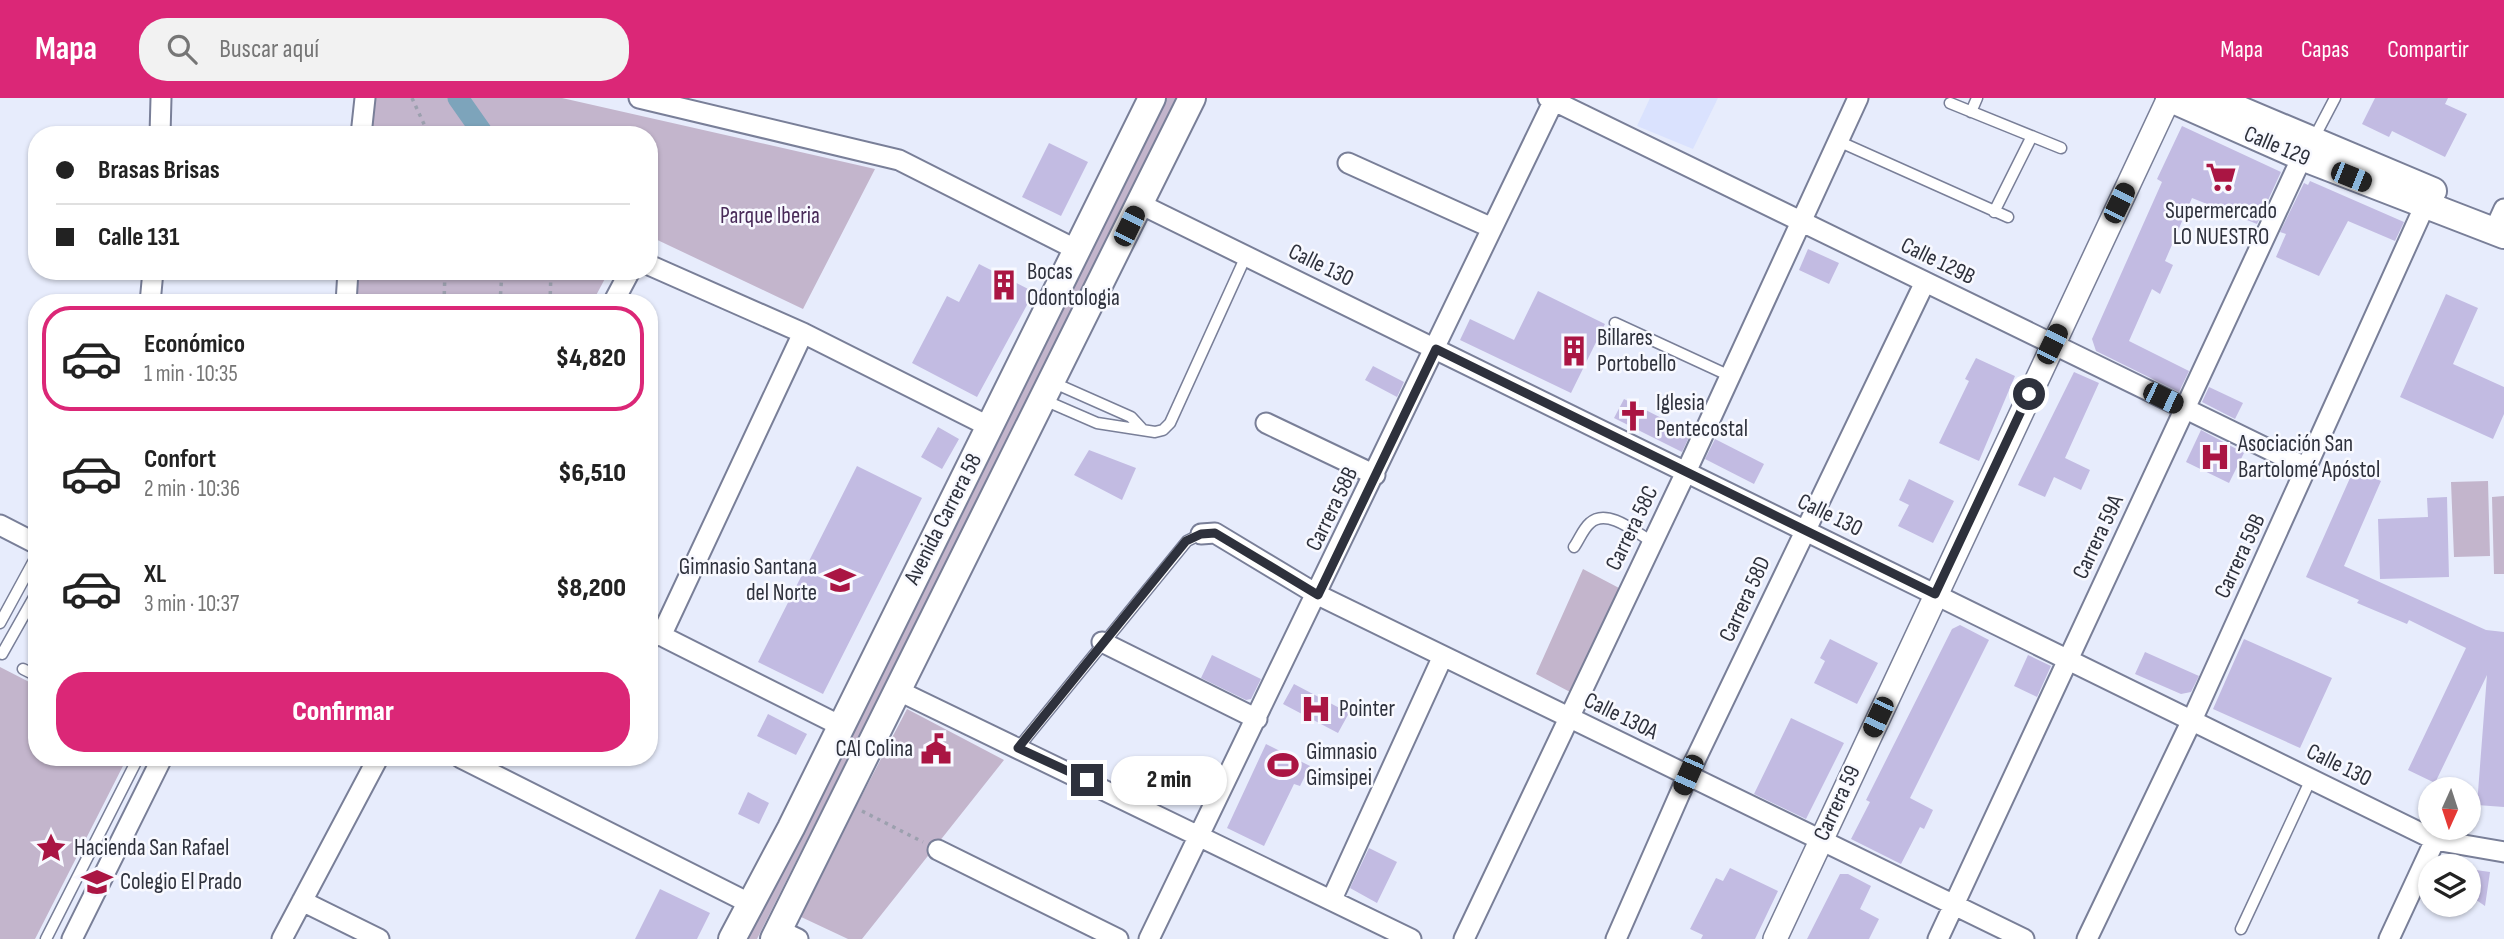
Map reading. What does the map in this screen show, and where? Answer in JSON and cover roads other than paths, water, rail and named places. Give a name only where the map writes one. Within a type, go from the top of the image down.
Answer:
[{"type":"main road","name":"Avenida Carrera 58","points":[[732,939],[841,726],[1152,98]]},
{"type":"main road","name":"Avenida Carrera 58","points":[[784,936],[844,802],[1192,98]]},
{"type":"main road","name":"Calle 129","points":[[2169,98],[2307,149],[2428,198],[2501,221]]},
{"type":"main road","name":"Calle 129","points":[[2212,98],[2307,149]]},
{"type":"street","points":[[160,126],[161,98]]},
{"type":"street","points":[[362,126],[365,98]]},
{"type":"street","points":[[639,98],[899,160],[1077,250]]},
{"type":"street","name":"Carrera 58C","points":[[1464,939],[1567,717],[1686,472],[1858,98]]},
{"type":"street","name":"Carrera 59","points":[[1775,939],[2169,98]]},
{"type":"street","name":"Calle 129B","points":[[1552,99],[2307,468]]},
{"type":"street","name":"Carrera 58B","points":[[1149,939],[1318,595],[1552,99]]},
{"type":"street","name":"Carrera 59A","points":[[1938,939],[2307,149]]},
{"type":"street","points":[[1348,163],[1492,228]]},
{"type":"street","name":"Carrera 59B","points":[[2087,939],[2192,720],[2428,198]]},
{"type":"street","name":"Calle 130","points":[[1140,204],[2418,832]]},
{"type":"street","points":[[658,269],[803,333],[990,426]]},
{"type":"street","name":"Carrera 58D","points":[[1616,939],[1688,775],[1925,282]]},
{"type":"street","points":[[658,627],[803,333]]},
{"type":"street","points":[[1266,423],[1375,475]]},
{"type":"street","points":[[0,525],[28,539]]},
{"type":"street","name":"Calle 130A","points":[[1201,534],[1215,533],[1318,595],[2024,939]]},
{"type":"street","points":[[658,634],[841,726]]},
{"type":"street","points":[[1102,642],[1257,719]]},
{"type":"street","points":[[1332,899],[1443,656]]},
{"type":"street","points":[[899,691],[1201,835],[1410,939]]},
{"type":"street","points":[[72,939],[158,766]]},
{"type":"street","points":[[282,939],[374,766]]},
{"type":"street","points":[[477,766],[751,904]]},
{"type":"street","points":[[2389,939],[2435,840]]},
{"type":"street","name":"Calle 130","points":[[2435,840],[2504,852]]},
{"type":"street","points":[[938,850],[1118,939]]},
{"type":"street","points":[[302,901],[379,939]]},
{"type":"lane","points":[[1971,112],[1977,98]]},
{"type":"lane","points":[[2307,149],[2335,98]]},
{"type":"lane","points":[[1950,103],[2061,148]]},
{"type":"lane","points":[[1994,212],[2032,136]]},
{"type":"lane","points":[[1838,141],[2008,217]]},
{"type":"lane","points":[[1048,390],[1097,423],[1155,432],[1170,423],[1246,256]]},
{"type":"lane","points":[[1615,323],[1730,376]]},
{"type":"lane","points":[[1048,390],[1131,417],[1143,430]]},
{"type":"lane","points":[[1574,547],[1589,523],[1604,518],[1620,523],[1652,542]]},
{"type":"lane","points":[[1018,748],[1186,541],[1201,534]]},
{"type":"lane","points":[[0,622],[28,571]]},
{"type":"lane","points":[[2,653],[28,608]]},
{"type":"lane","points":[[23,669],[28,672]]},
{"type":"lane","points":[[46,939],[134,766]]},
{"type":"lane","points":[[2241,929],[2311,779]]},
{"type":"waterway","points":[[458,98],[478,126]]},
{"type":"place","name":"Supermercado LO NUESTRO","points":[[2221,177]]},
{"type":"place","name":"Bocas Odontologia","points":[[1004,285]]},
{"type":"place","name":"Billares Portobello","points":[[1574,351]]},
{"type":"place","name":"Iglesia Pentecostal","points":[[1633,416]]},
{"type":"place","name":"Asociación San Bartolomé Apóstol","points":[[2215,457]]},
{"type":"place","name":"Gimnasio Santana del Norte","points":[[840,580]]},
{"type":"place","name":"Pointer","points":[[1316,709]]},
{"type":"place","name":"CAI Colina","points":[[936,749]]},
{"type":"place","name":"Gimnasio Gimsipei","points":[[1283,765]]},
{"type":"place","name":"Hacienda San Rafael","points":[[51,848]]},
{"type":"place","name":"Colegio El Prado","points":[[97,882]]},
{"type":"park label","name":"Parque Iberia","points":[[770,216]]}]
